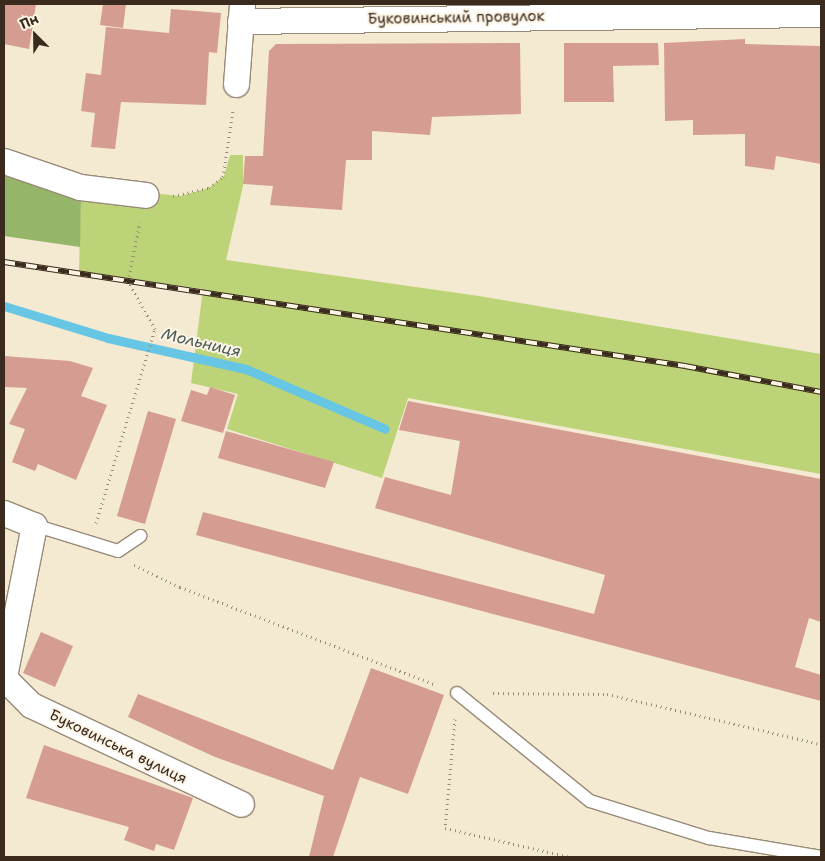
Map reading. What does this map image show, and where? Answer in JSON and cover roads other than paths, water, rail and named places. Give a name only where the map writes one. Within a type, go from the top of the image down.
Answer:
[{"type":"street","name":"Буковинський провулок","points":[[241,12],[821,14]]},
{"type":"street","points":[[236,84],[241,12]]},
{"type":"street","points":[[4,161],[80,187],[146,196]]},
{"type":"street","points":[[4,513],[34,525]]},
{"type":"street","name":"Буковинська вулиця","points":[[34,525],[4,678],[31,705],[241,804]]},
{"type":"lane","points":[[34,525],[118,551],[140,536]]},
{"type":"lane","points":[[457,693],[590,801],[709,838],[821,857]]},
{"type":"waterway","name":"Мольниця","points":[[4,306],[108,338],[246,369],[385,429]]},
{"type":"railway","points":[[4,262],[685,366],[821,392]]}]
